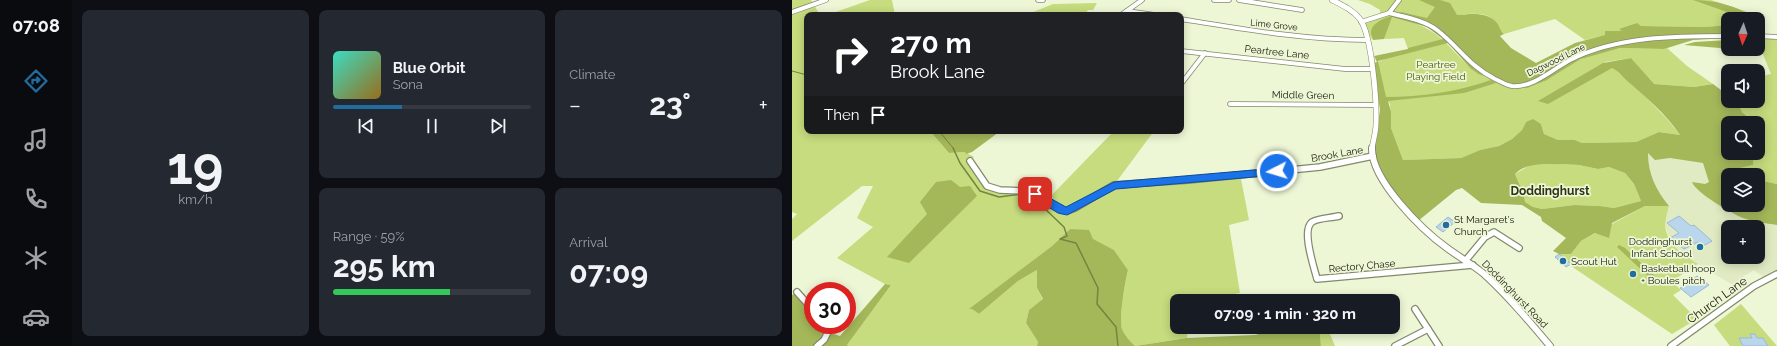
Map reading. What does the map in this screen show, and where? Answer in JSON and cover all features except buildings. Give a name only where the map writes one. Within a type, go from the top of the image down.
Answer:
[{"type":"street","points":[[792,12],[826,0]]},
{"type":"street","points":[[1038,0],[1043,0]]},
{"type":"street","points":[[1127,11],[1142,0]]},
{"type":"street","points":[[1214,0],[1229,0]]},
{"type":"street","points":[[1239,0],[1302,10]]},
{"type":"street","points":[[1332,0],[1345,8],[1361,22],[1389,13],[1399,0]]},
{"type":"street","points":[[1127,11],[1134,12]]},
{"type":"street","name":"Dagwood Lane","points":[[1389,13],[1417,20],[1431,26],[1450,41],[1482,72],[1508,85],[1515,86],[1543,76],[1570,60],[1597,48],[1668,38],[1721,36]]},
{"type":"street","name":"Lime Grove","points":[[1184,19],[1264,32],[1342,40],[1366,40]]},
{"type":"street","name":"Doddinghurst Road","points":[[1361,22],[1371,69],[1375,105],[1376,128],[1372,144],[1373,156],[1383,180],[1405,209],[1443,245],[1473,265],[1504,294],[1550,346]]},
{"type":"street","points":[[1765,37],[1777,38]]},
{"type":"street","name":"Peartree Lane","points":[[1184,51],[1345,69],[1371,69]]},
{"type":"street","points":[[1184,80],[1206,53]]},
{"type":"street","name":"Middle Green","points":[[1230,104],[1375,105]]},
{"type":"street","name":"Brook Lane","points":[[970,161],[987,186],[1000,190],[1023,191],[1035,194],[1061,210],[1067,211],[1114,185],[1188,180],[1320,167],[1373,156]]},
{"type":"street","name":"Rectory Chase","points":[[1339,216],[1312,222],[1307,228],[1307,236],[1317,279],[1473,265]]},
{"type":"street","points":[[1466,260],[1485,237],[1494,232],[1519,248]]},
{"type":"street","name":"Church Lane","points":[[1671,346],[1682,344],[1754,286],[1776,275]]},
{"type":"street","points":[[797,292],[804,300]]},
{"type":"street","points":[[1415,309],[1440,346]]},
{"type":"street","points":[[1395,346],[1428,330]]},
{"type":"street","points":[[817,346],[824,340],[827,334]]},
{"type":"shaded area","points":[[1647,152],[1702,160],[1721,193],[1721,212],[1749,212],[1777,221],[1777,274],[1767,280],[1754,270],[1744,276],[1741,281],[1744,284],[1738,288],[1689,259],[1672,243],[1666,230],[1666,220],[1669,206],[1659,193],[1650,175]]},
{"type":"green space","points":[[792,0],[811,0],[818,12],[804,12],[804,134],[933,134],[949,153],[965,152],[974,157],[970,161],[987,186],[1023,191],[1046,201],[1111,134],[1152,134],[1114,185],[1240,174],[1249,220],[1229,225],[1240,293],[1170,294],[1170,334],[1187,334],[1187,338],[1135,346],[1125,334],[1121,324],[1125,283],[1128,270],[1114,250],[1070,229],[1052,246],[970,309],[979,314],[1018,281],[1037,270],[1037,288],[1043,300],[1029,310],[1026,323],[1038,342],[1037,346],[849,346],[847,345],[891,285],[885,284],[837,258],[873,227],[857,218],[873,186],[862,186],[792,241],[792,219],[797,214],[792,212]]},
{"type":"green space","points":[[870,0],[892,0],[894,12],[836,12]]},
{"type":"green space","name":"Peartree Playing Field","points":[[1358,0],[1711,0],[1746,12],[1721,12],[1721,26],[1705,27],[1641,26],[1636,23],[1624,31],[1605,31],[1606,35],[1585,40],[1555,19],[1504,34],[1491,18],[1482,14],[1463,14],[1414,23],[1434,33],[1442,39],[1469,67],[1478,74],[1547,80],[1581,59],[1591,55],[1620,48],[1667,48],[1687,66],[1713,84],[1694,87],[1653,84],[1631,58],[1604,62],[1619,71],[1625,79],[1635,86],[1667,119],[1680,135],[1659,132],[1636,142],[1582,143],[1575,140],[1558,140],[1544,134],[1541,124],[1526,122],[1522,130],[1512,139],[1499,146],[1480,150],[1461,158],[1403,160],[1391,128],[1390,104],[1385,97],[1378,62],[1408,49],[1404,38],[1384,39],[1389,21],[1373,36],[1373,40],[1371,38],[1364,24],[1384,17],[1380,14],[1380,10],[1370,4]]},
{"type":"green space","points":[[1419,0],[1440,0],[1450,3],[1457,15],[1484,15],[1493,19],[1497,23],[1504,34],[1500,36],[1511,48],[1536,63],[1575,43],[1605,35],[1605,31],[1622,31],[1619,29],[1637,23],[1641,26],[1705,27],[1721,26],[1721,38],[1693,40],[1664,49],[1620,48],[1581,59],[1547,80],[1527,88],[1478,74],[1470,68],[1448,43],[1378,61],[1386,97],[1439,93],[1465,88],[1491,80],[1496,83],[1464,93],[1388,101],[1391,112],[1391,128],[1403,160],[1461,158],[1480,150],[1499,146],[1512,139],[1522,130],[1526,122],[1533,119],[1541,124],[1544,134],[1558,140],[1575,140],[1582,143],[1636,142],[1659,132],[1680,135],[1655,106],[1612,68],[1548,104],[1538,101],[1603,63],[1631,58],[1654,84],[1694,87],[1713,84],[1721,90],[1721,108],[1740,108],[1742,112],[1747,116],[1721,116],[1721,160],[1753,160],[1753,165],[1740,168],[1721,168],[1721,206],[1700,192],[1692,182],[1705,184],[1709,182],[1703,163],[1670,158],[1655,160],[1648,153],[1651,175],[1660,194],[1669,206],[1645,206],[1612,223],[1609,238],[1595,233],[1581,241],[1571,254],[1559,254],[1553,251],[1566,238],[1542,221],[1541,217],[1522,205],[1481,203],[1462,188],[1456,190],[1418,221],[1383,181],[1373,156],[1380,110],[1373,63],[1377,62],[1374,56],[1408,49],[1443,39],[1427,27],[1392,17],[1384,39],[1373,40],[1371,33],[1372,29],[1378,22],[1401,12],[1427,18],[1435,7]],"holes":[[[1536,165],[1579,165],[1598,169],[1609,167],[1625,173],[1634,184],[1641,201],[1614,208],[1574,205],[1542,209],[1533,207],[1525,202],[1524,195],[1515,174],[1519,170]]]},
{"type":"green space","points":[[1693,0],[1710,1],[1734,7],[1744,12],[1727,12]]},
{"type":"green space","points":[[1097,3],[1093,10],[1088,10],[1087,12],[1033,12],[1053,4]]},
{"type":"green space","points":[[1765,37],[1777,40],[1777,184],[1765,181],[1765,168],[1739,168],[1753,165],[1753,160],[1765,160],[1765,116],[1748,116],[1742,112],[1740,108],[1765,108],[1765,75],[1771,74],[1764,56],[1765,56]]},
{"type":"green space","points":[[1721,40],[1721,49],[1684,45],[1695,42]]},
{"type":"green space","points":[[933,134],[996,134],[972,152],[966,154],[965,152],[949,153]]},
{"type":"green space","points":[[1530,165],[1579,165],[1598,169],[1609,167],[1625,173],[1634,184],[1641,201],[1614,208],[1574,205],[1542,209],[1533,207],[1525,202],[1524,195],[1515,174]]},
{"type":"green space","points":[[951,180],[960,187],[970,186],[977,196],[909,263],[887,257],[927,214],[920,202],[936,182]]},
{"type":"green space","points":[[1765,181],[1777,184],[1777,225],[1765,223],[1765,220],[1751,220],[1731,212],[1765,212]]},
{"type":"green space","points":[[1645,206],[1669,206],[1665,225],[1671,242],[1688,258],[1698,264],[1672,281],[1681,290],[1673,295],[1697,319],[1672,334],[1574,268],[1559,254],[1571,254],[1581,241]]},
{"type":"green space","points":[[1070,229],[1089,230],[1093,239],[1114,250],[1128,270],[1125,283],[1121,324],[1125,334],[1135,346],[1037,346],[1038,342],[1026,323],[1029,310],[1043,299],[1037,288],[1037,270],[1018,281],[979,314],[972,309],[969,309],[1052,246]]},
{"type":"green space","points":[[1619,245],[1625,248],[1655,276],[1654,278],[1649,277],[1617,247]]},
{"type":"green space","points":[[885,284],[891,285],[856,333],[856,318]]},
{"type":"green space","points":[[797,292],[804,300],[804,334],[834,334],[840,336],[842,334],[855,334],[847,345],[849,346],[792,346],[792,295]]},
{"type":"green space","points":[[1741,304],[1777,346],[1730,346],[1714,325]]},
{"type":"green space","points":[[1259,334],[1320,334],[1321,346],[1135,346],[1187,338]]},
{"type":"green space","points":[[1320,334],[1330,334],[1335,346],[1321,346]]},
{"type":"waterway","points":[[792,71],[804,74]]},
{"type":"waterway","points":[[942,134],[954,149]]},
{"type":"waterway","points":[[953,148],[960,163],[980,191],[999,197],[1021,194],[1044,208],[1064,227],[1067,236],[1060,239],[1076,243],[1098,288],[1097,304],[1116,327],[1118,346]]},
{"type":"place","name":"St Margaret's Church","points":[[1446,225]]},
{"type":"place","name":"Doddinghurst Infant School","points":[[1700,247]]},
{"type":"place","name":"Scout Hut","points":[[1563,261]]},
{"type":"place","name":"Basketball hoop + Boules pitch","points":[[1633,274]]},
{"type":"district","name":"Doddinghurst","points":[[1550,191]]},
{"type":"route","points":[[1035,194],[1061,210],[1067,211],[1075,208],[1114,185],[1188,180],[1277,171]]}]
